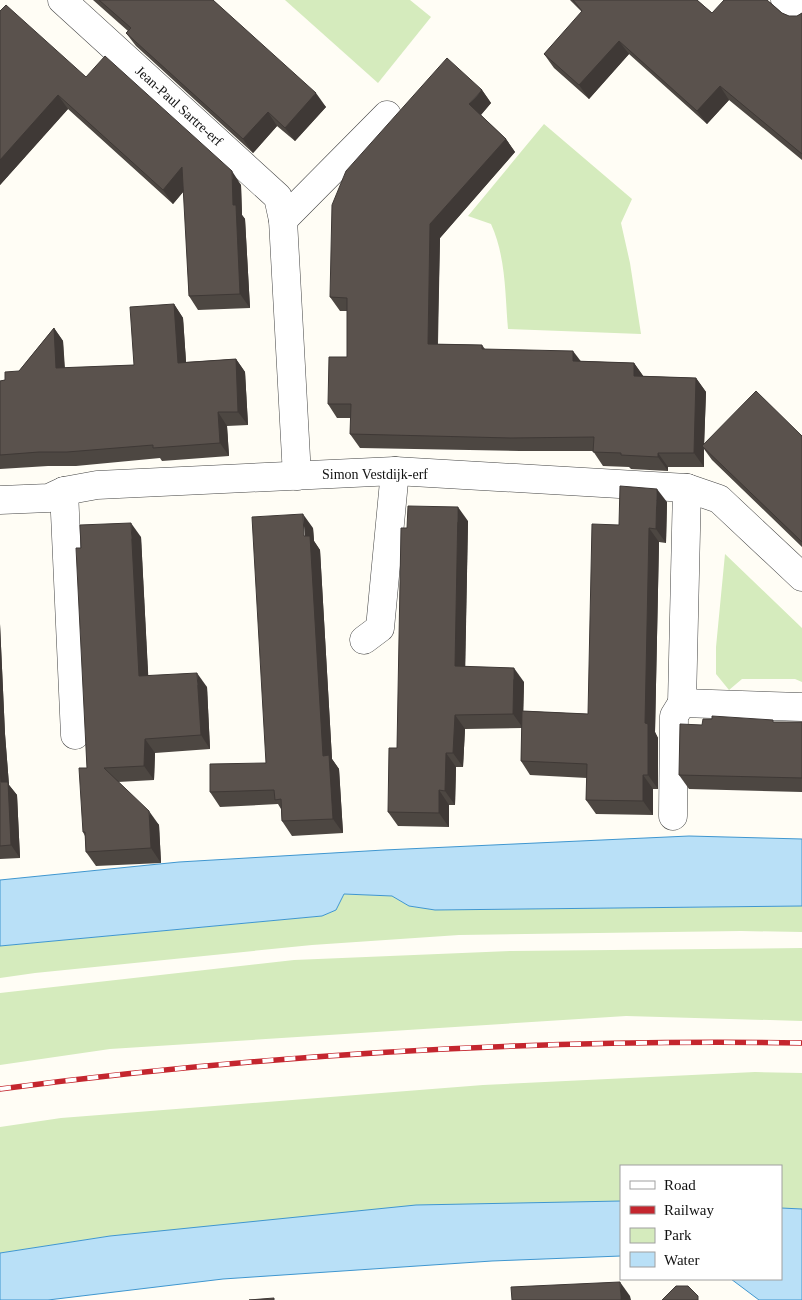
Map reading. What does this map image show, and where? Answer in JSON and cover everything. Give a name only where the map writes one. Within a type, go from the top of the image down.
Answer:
[{"type":"street","name":"Jean-Paul Sartre-erf","points":[[62,0],[278,198],[283,220],[297,476]]},
{"type":"street","points":[[785,0],[802,15]]},
{"type":"street","points":[[283,220],[387,115]]},
{"type":"street","points":[[364,640],[380,628],[395,471]]},
{"type":"street","name":"Simon Vestdijk-erf","points":[[0,500],[49,498],[64,491],[96,484],[395,471],[687,488],[720,499],[802,577]]},
{"type":"street","points":[[673,816],[674,716],[682,703],[687,488]]},
{"type":"street","points":[[64,491],[75,735]]},
{"type":"street","points":[[682,703],[802,707]]},
{"type":"green space","points":[[285,0],[410,0],[431,17],[378,83]]},
{"type":"green space","points":[[544,124],[632,199],[621,223],[630,263],[641,334],[508,329],[504,276],[500,249],[496,237],[491,224],[468,216]]},
{"type":"green space","points":[[725,554],[802,628],[802,682],[795,679],[742,679],[729,690],[716,674],[716,647]]},
{"type":"green space","points":[[344,894],[392,896],[409,906],[435,910],[802,906],[802,932],[741,931],[459,935],[312,945],[0,978],[0,946],[322,916],[336,910]]},
{"type":"green space","points":[[802,948],[802,1021],[626,1016],[110,1049],[0,1065],[0,993],[294,960],[511,951]]},
{"type":"green space","points":[[755,1072],[802,1073],[802,1209],[782,1208],[782,1165],[620,1165],[620,1201],[110,1236],[0,1253],[0,1127],[61,1118],[483,1085]]},
{"type":"water","points":[[689,836],[802,839],[802,906],[435,910],[409,906],[392,896],[344,894],[336,910],[322,916],[0,946],[0,880],[179,862],[384,850]]},
{"type":"water","points":[[620,1201],[620,1256],[492,1261],[223,1279],[48,1300],[0,1300],[0,1253],[110,1236],[416,1205]]},
{"type":"water","points":[[782,1208],[802,1209],[802,1300],[759,1300],[732,1280],[782,1280]]},
{"type":"building","points":[[99,0],[213,0],[316,93],[285,128],[268,112],[243,139],[126,33],[131,28]]},
{"type":"building","points":[[573,0],[697,0],[712,13],[724,0],[767,0],[782,13],[789,16],[797,16],[802,13],[802,154],[720,86],[697,111],[619,41],[579,85],[544,54],[582,11]]},
{"type":"building","points":[[6,5],[86,77],[105,56],[232,171],[233,205],[236,205],[240,294],[189,296],[182,167],[163,190],[58,95],[0,160],[0,11]]},
{"type":"building","points":[[447,58],[482,90],[469,104],[506,139],[430,224],[428,344],[482,345],[482,349],[573,351],[573,361],[634,363],[634,376],[696,378],[694,453],[658,453],[658,457],[593,452],[594,437],[511,438],[350,434],[351,404],[328,404],[329,357],[347,357],[347,298],[330,297],[332,205],[346,171]]},
{"type":"building","points":[[174,304],[178,363],[236,359],[238,412],[218,412],[220,443],[153,448],[153,445],[0,455],[0,381],[5,380],[5,372],[19,371],[54,328],[56,368],[134,365],[130,307]]},
{"type":"building","points":[[756,391],[802,436],[802,542],[702,446]]},
{"type":"building","points":[[620,486],[657,489],[656,529],[649,528],[645,723],[648,724],[648,775],[643,775],[643,801],[586,800],[587,764],[521,761],[522,711],[588,714],[592,524],[619,525]]},
{"type":"building","points":[[408,506],[458,507],[455,666],[514,668],[513,714],[455,715],[453,753],[446,753],[445,791],[439,790],[439,813],[388,812],[389,748],[397,748],[401,528],[407,528]]},
{"type":"building","points":[[303,514],[304,536],[310,536],[323,756],[329,755],[333,819],[282,821],[281,799],[275,800],[274,790],[210,792],[210,764],[266,763],[252,517]]},
{"type":"building","points":[[131,523],[139,676],[197,673],[201,735],[145,739],[144,766],[104,768],[149,811],[151,848],[86,852],[79,768],[87,768],[76,548],[81,548],[80,525]]},
{"type":"building","points":[[712,716],[773,720],[773,722],[802,722],[802,778],[679,775],[680,724],[702,725],[703,719],[712,719]]},
{"type":"building","points":[[0,767],[1,782],[8,782],[11,845],[0,846]]},
{"type":"building","points":[[620,1282],[621,1300],[512,1300],[511,1287]]},
{"type":"building","points":[[676,1286],[688,1286],[698,1296],[698,1300],[662,1300]]},
{"type":"building","points":[[274,1298],[274,1300],[249,1300]]},
{"type":"railway","points":[[0,1089],[200,1066],[400,1051],[601,1044],[802,1043]]}]
